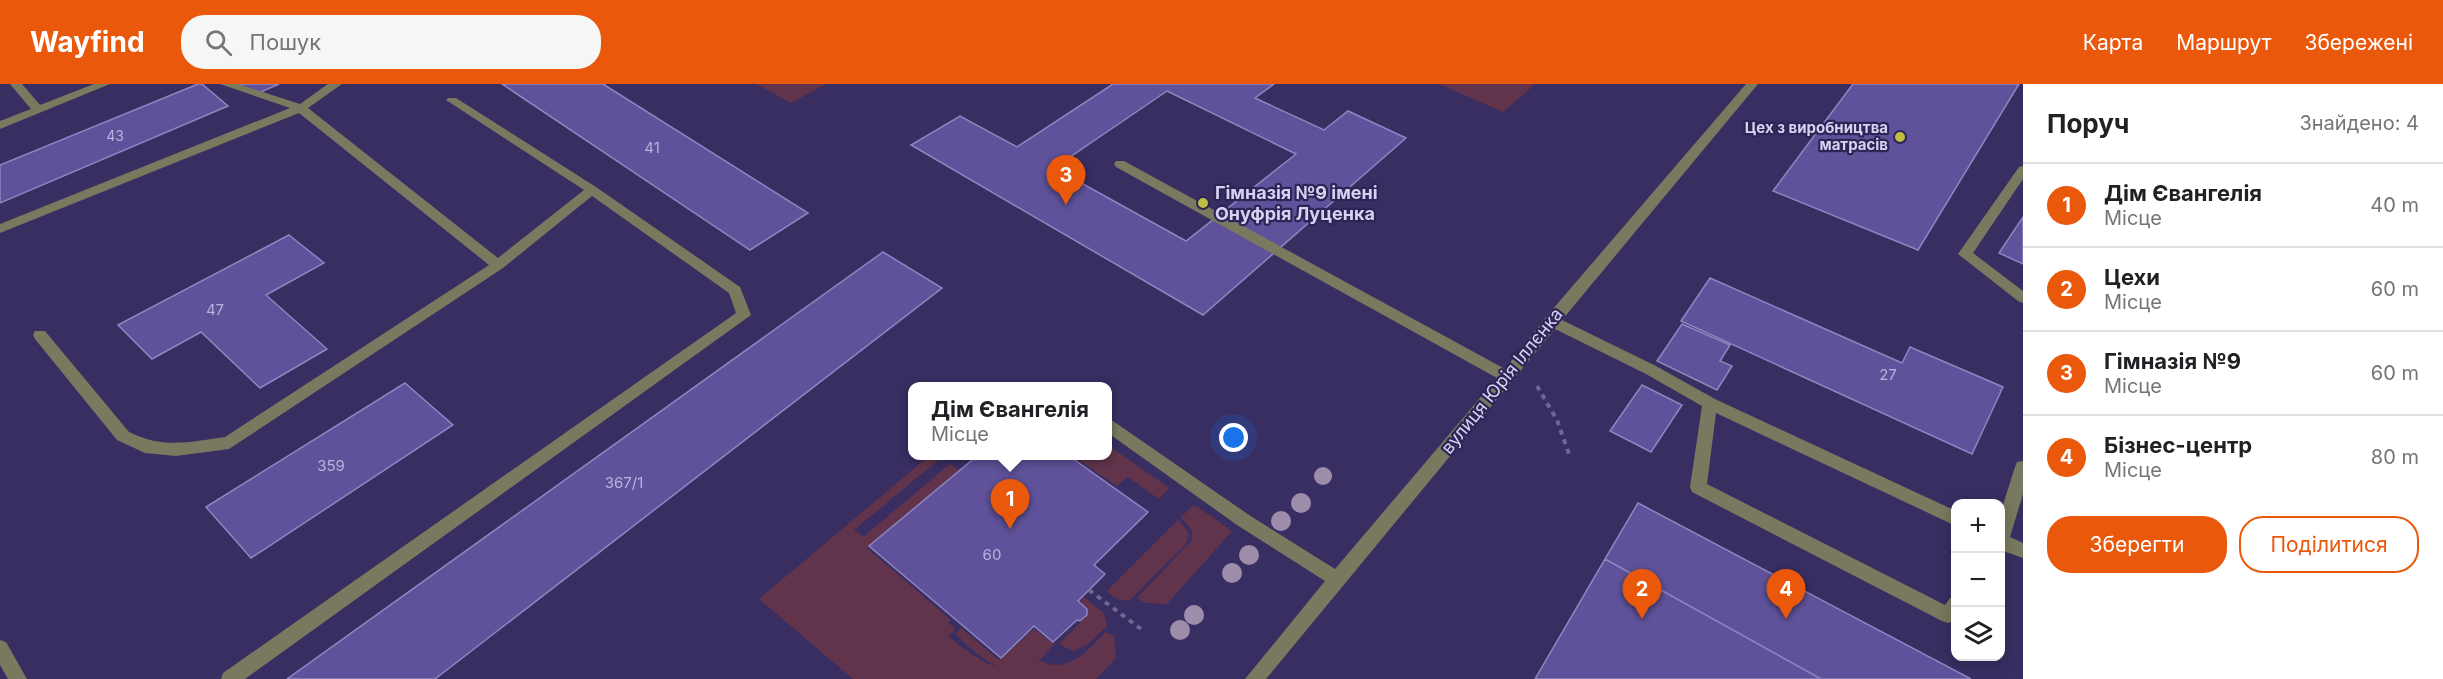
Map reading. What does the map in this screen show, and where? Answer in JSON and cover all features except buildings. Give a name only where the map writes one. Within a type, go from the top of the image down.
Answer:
[{"type":"street","points":[[16,84],[38,110]]},
{"type":"street","points":[[0,125],[104,84]]},
{"type":"street","points":[[226,84],[301,108],[498,264]]},
{"type":"street","points":[[0,229],[301,108],[336,84]]},
{"type":"street","name":"вулиця Юрія Іллєнка","points":[[1254,679],[1508,376],[1551,321],[1752,84]]},
{"type":"street","points":[[230,679],[744,315],[735,290],[592,190],[452,100]]},
{"type":"street","points":[[1120,164],[1508,376]]},
{"type":"street","points":[[2021,178],[1965,254],[2023,298]]},
{"type":"street","points":[[40,335],[123,436],[145,447],[176,450],[229,443],[498,264],[592,190]]},
{"type":"street","points":[[1551,321],[1651,370],[1710,403],[1951,517]]},
{"type":"street","points":[[1710,403],[1698,487],[1948,615],[1954,607]]},
{"type":"street","points":[[1112,428],[1243,520],[1337,579]]},
{"type":"street","points":[[2005,528],[2023,467]]},
{"type":"street","points":[[2005,543],[2023,551]]},
{"type":"street","points":[[0,648],[18,679]]},
{"type":"path","points":[[1538,386],[1555,411],[1566,438],[1570,457]]},
{"type":"path","points":[[1089,590],[1141,628]]},
{"type":"shaded area","points":[[756,84],[826,84],[791,103]]},
{"type":"shaded area","points":[[1439,84],[1535,84],[1503,112]]},
{"type":"shaded area","points":[[1112,448],[1169,488],[1159,499],[1128,477],[1117,486],[1078,460],[1112,460]]},
{"type":"shaded area","points":[[924,460],[938,460],[854,530],[863,537],[950,464],[959,470],[867,548],[951,620],[948,623],[956,629],[948,636],[980,660],[991,665],[1014,668],[1041,661],[1050,665],[1068,663],[1085,653],[1105,632],[1114,636],[1116,658],[1096,679],[853,679],[759,599]]},
{"type":"shaded area","points":[[1193,506],[1198,507],[1232,531],[1167,604],[1145,603],[1137,598],[1192,540],[1192,531],[1181,517]]},
{"type":"shaded area","points":[[1178,520],[1189,533],[1186,544],[1129,601],[1116,599],[1107,591]]},
{"type":"shaded area","points":[[1084,597],[1104,613],[1107,626],[1087,645],[1073,651],[1059,644],[1088,615],[1088,609],[1080,601]]},
{"type":"shaded area","points":[[961,628],[999,660],[1034,629],[1054,644],[1038,662],[1027,670],[1017,672],[997,667],[970,647],[955,634]]},
{"type":"place","name":"Цех з виробництва матрасів","points":[[1900,137]]},
{"type":"place","name":"Гімназія №9 імені Онуфрія Луценка","points":[[1203,203]]},
{"type":"place","name":"Гімназія №9","points":[[1066,205]]},
{"type":"place","name":"Дім Євангелія","points":[[1010,529]]},
{"type":"place","name":"Цехи","points":[[1642,619]]},
{"type":"place","name":"Бізнес-центр","points":[[1786,619]]}]
